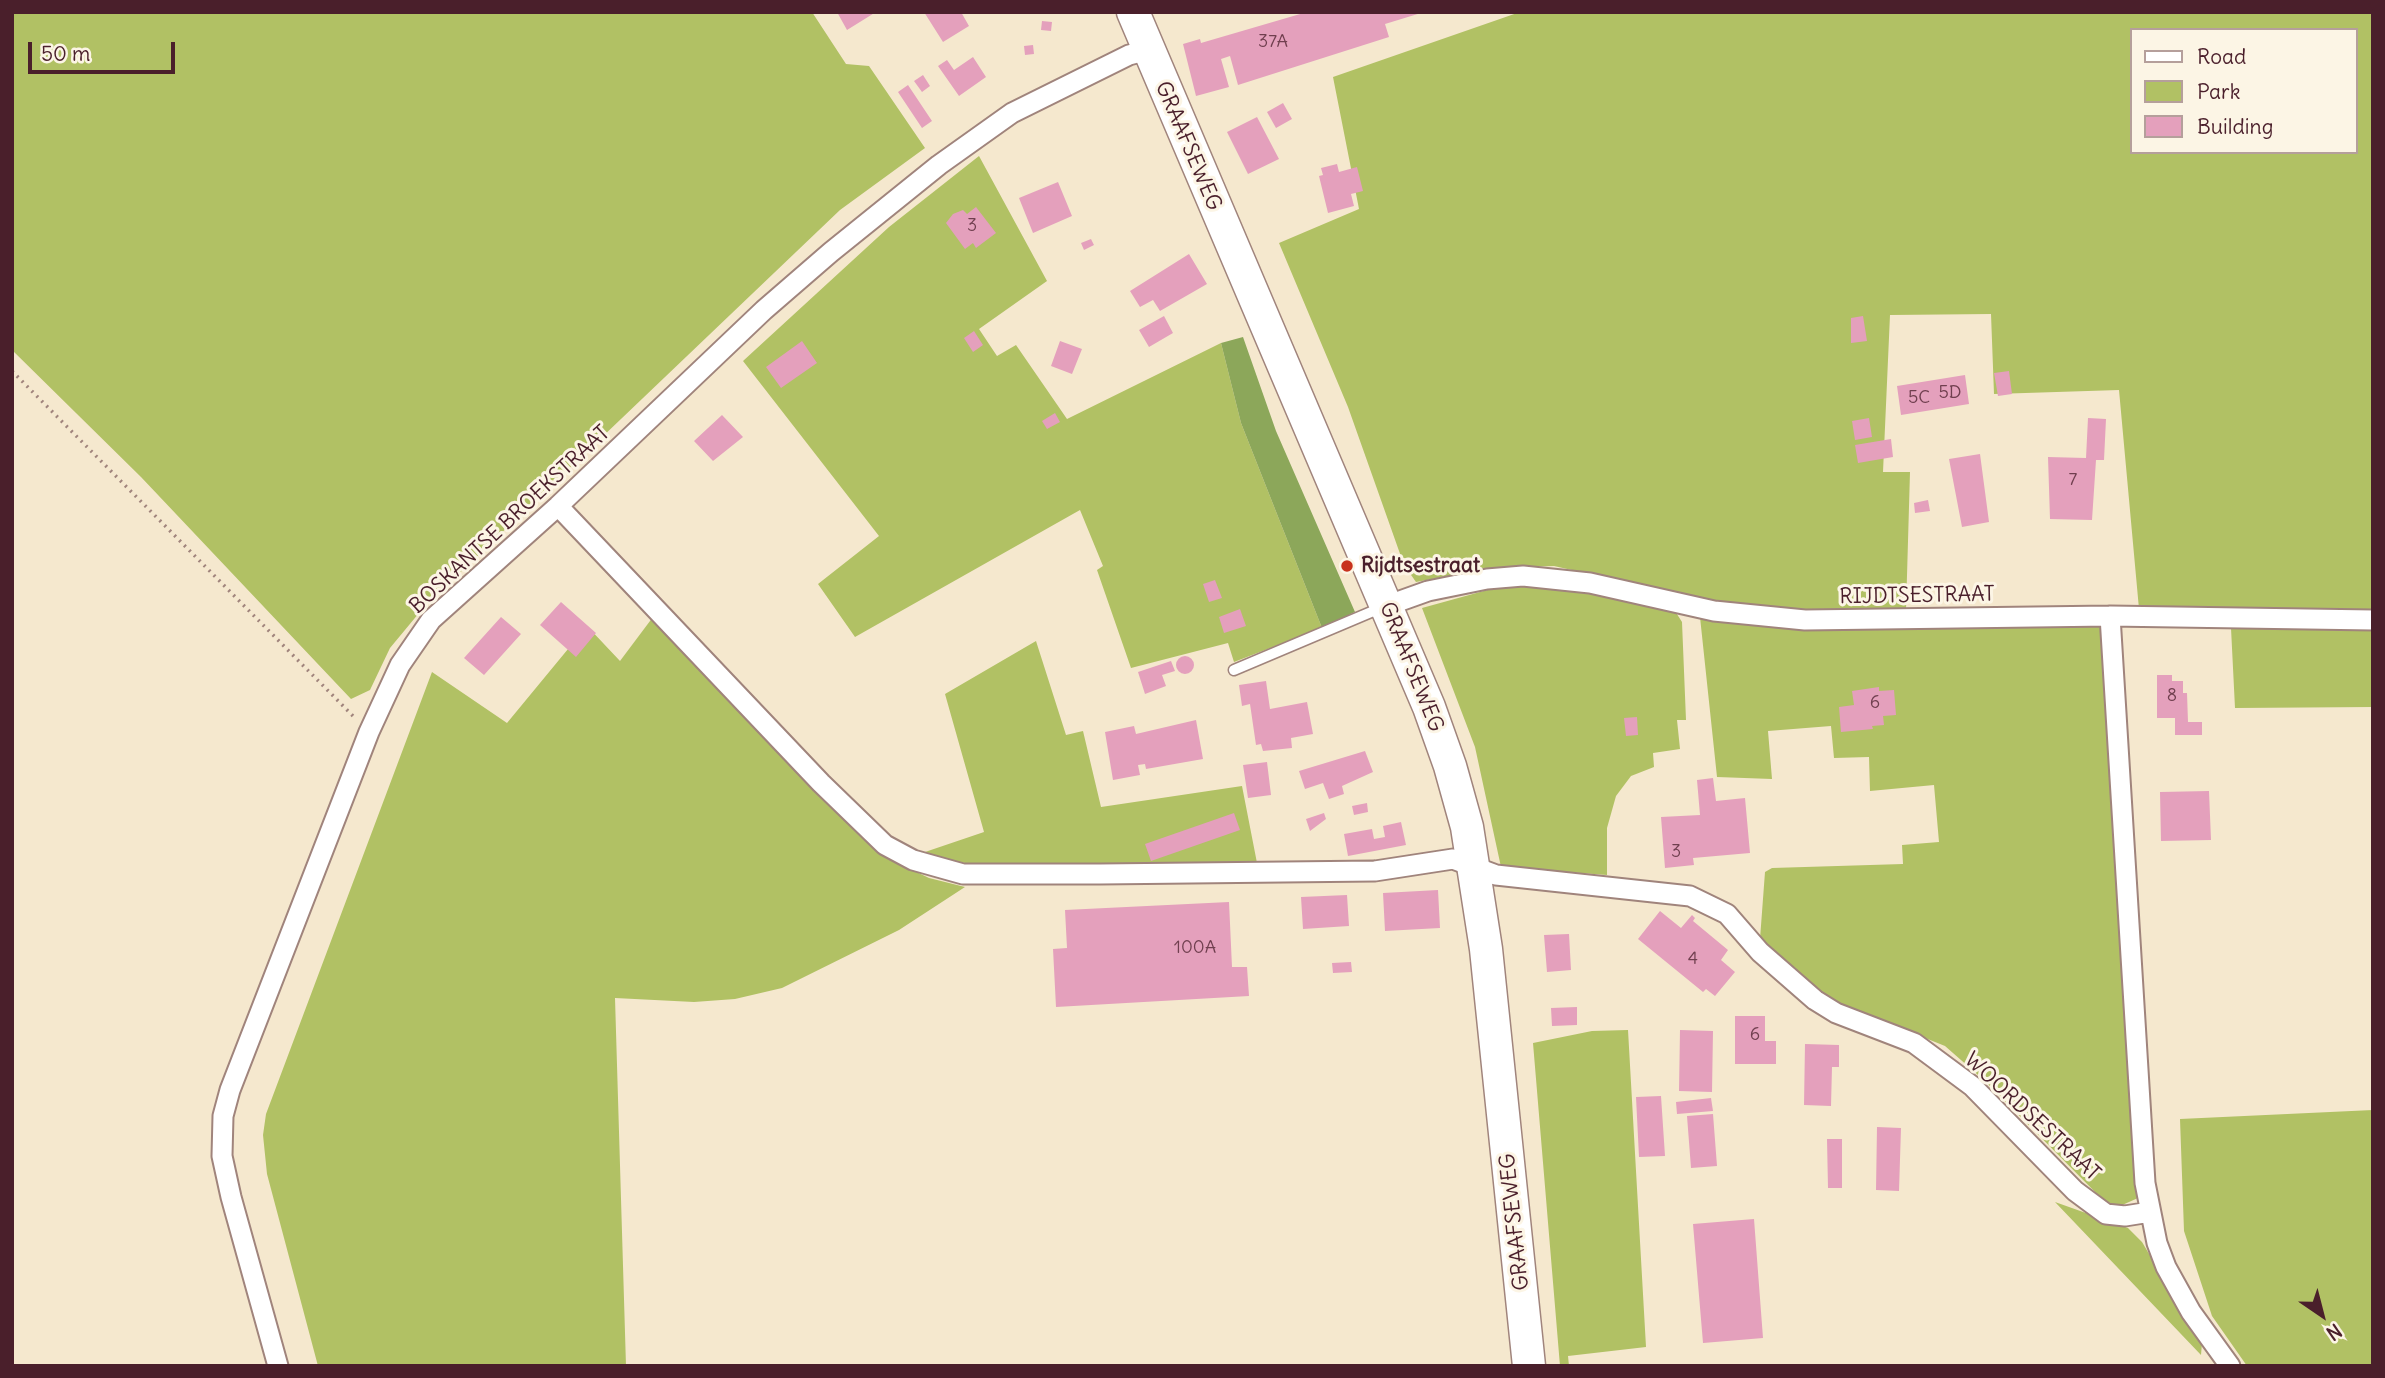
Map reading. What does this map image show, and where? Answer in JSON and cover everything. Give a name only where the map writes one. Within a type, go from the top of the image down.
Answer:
[{"type":"main road","name":"GRAAFSEWEG","points":[[1133,12],[1386,606],[1450,766],[1475,868],[1494,1013],[1529,1366]]},
{"type":"street","name":"BOSKANTSE BROEKSTRAAT","points":[[278,1366],[231,1198],[222,1156],[223,1116],[230,1090],[369,732],[400,665],[431,620],[558,506],[764,310],[913,186],[1012,113],[1129,55],[1148,50]]},
{"type":"street","name":"WOORDSESTRAAT","points":[[558,506],[821,783],[885,845],[913,860],[964,874],[1375,871],[1453,859],[1496,875],[1690,896],[1727,914],[1760,952],[1815,1000],[1836,1013],[1914,1043],[1972,1086],[2075,1191],[2106,1214],[2125,1216],[2150,1212]]},
{"type":"street","name":"RIJDTSESTRAAT","points":[[1386,606],[1428,591],[1487,579],[1523,576],[1590,583],[1714,611],[1805,621],[2110,616],[2373,620]]},
{"type":"street","points":[[2110,616],[2145,1183],[2157,1243],[2174,1284],[2230,1366]]},
{"type":"lane","points":[[1234,670],[1386,606]]},
{"type":"path","points":[[12,371],[369,732]]},
{"type":"green space","points":[[12,12],[812,12],[846,64],[869,66],[925,148],[840,210],[424,607],[390,648],[370,690],[351,699],[141,477],[12,350]]},
{"type":"green space","points":[[1520,12],[2373,12],[2373,614],[2139,609],[2119,390],[1994,394],[1991,314],[1890,315],[1883,472],[1910,472],[1906,610],[1798,611],[1714,602],[1554,566],[1491,568],[1416,582],[1404,565],[1348,407],[1279,243],[1359,209],[1333,77]]},
{"type":"green space","points":[[979,156],[1047,281],[979,329],[997,356],[1016,345],[1067,419],[1221,343],[1241,423],[1322,628],[1234,662],[1228,643],[1131,668],[1097,570],[1103,566],[1080,510],[855,637],[818,584],[879,536],[743,361],[889,227]]},
{"type":"green space","points":[[1243,337],[1276,431],[1355,612],[1322,628],[1241,423],[1221,343]]},
{"type":"green space","points":[[1533,584],[1595,592],[1675,611],[1682,622],[1686,720],[1677,720],[1680,749],[1653,753],[1654,767],[1631,776],[1616,796],[1607,828],[1607,875],[1501,867],[1475,747],[1422,608],[1491,589]]},
{"type":"green space","points":[[653,617],[894,861],[929,878],[965,887],[899,930],[782,988],[735,999],[694,1002],[615,998],[626,1366],[318,1366],[267,1174],[263,1135],[266,1114],[432,672],[507,723],[587,626],[620,661]]},
{"type":"green space","points":[[1700,617],[1811,630],[2102,625],[2142,1190],[2138,1198],[2120,1206],[2104,1201],[1986,1082],[1945,1046],[1826,998],[1760,939],[1765,872],[1772,868],[1903,864],[1902,845],[1939,842],[1934,785],[1870,791],[1869,757],[1834,758],[1831,726],[1768,731],[1772,779],[1717,777]]},
{"type":"green space","points":[[2231,628],[2373,630],[2373,707],[2235,708]]},
{"type":"green space","points":[[1036,641],[1066,735],[1083,731],[1101,807],[1242,786],[1257,863],[987,865],[955,862],[925,852],[984,832],[945,694]]},
{"type":"green space","points":[[1628,1030],[1646,1347],[1568,1356],[1569,1366],[1560,1366],[1533,1043],[1592,1031]]},
{"type":"green space","points":[[2373,1110],[2373,1366],[2247,1366],[2212,1316],[2184,1231],[2180,1119]]},
{"type":"green space","points":[[2055,1202],[2128,1228],[2142,1242],[2202,1343],[2201,1355]]},
{"type":"building","points":[[837,12],[876,12],[847,30]]},
{"type":"building","points":[[924,12],[961,12],[969,26],[943,42]]},
{"type":"building","points":[[1307,12],[1421,13],[1385,24],[1389,37],[1238,85],[1230,56],[1221,59],[1229,87],[1196,96],[1183,44],[1200,39],[1201,43]]},
{"type":"building","points":[[1042,21],[1052,22],[1051,31],[1041,30]]},
{"type":"building","points":[[1033,45],[1034,54],[1025,55],[1024,46]]},
{"type":"building","points":[[973,57],[986,77],[959,96],[938,66],[947,60],[954,70]]},
{"type":"building","points":[[923,75],[930,86],[922,92],[914,81]]},
{"type":"building","points":[[908,85],[932,121],[922,128],[898,92]]},
{"type":"building","points":[[1283,103],[1292,119],[1276,128],[1267,112]]},
{"type":"building","points":[[1257,117],[1279,159],[1248,174],[1227,132]]},
{"type":"building","points":[[1337,164],[1339,172],[1357,167],[1363,191],[1351,194],[1354,206],[1328,213],[1319,176],[1323,175],[1321,168]]},
{"type":"building","points":[[1058,182],[1072,216],[1033,233],[1019,198]]},
{"type":"building","points":[[976,207],[996,233],[976,248],[973,243],[965,249],[946,223],[953,214],[963,210],[967,214]]},
{"type":"building","points":[[1091,239],[1094,245],[1084,250],[1081,243]]},
{"type":"building","points":[[1189,254],[1207,284],[1160,311],[1153,300],[1140,307],[1130,291]]},
{"type":"building","points":[[1164,316],[1173,333],[1149,347],[1139,330]]},
{"type":"building","points":[[1863,316],[1867,341],[1851,343],[1851,318]]},
{"type":"building","points":[[974,331],[983,345],[973,352],[964,338]]},
{"type":"building","points":[[802,341],[817,363],[781,388],[766,367]]},
{"type":"building","points":[[1060,341],[1082,349],[1072,374],[1051,366]]},
{"type":"building","points":[[2009,371],[2012,394],[1998,396],[1994,373]]},
{"type":"building","points":[[1965,375],[1969,404],[1901,415],[1897,386]]},
{"type":"building","points":[[1055,413],[1060,422],[1047,429],[1042,421]]},
{"type":"building","points":[[722,415],[743,437],[713,461],[694,441]]},
{"type":"building","points":[[1869,418],[1872,437],[1855,440],[1852,421]]},
{"type":"building","points":[[2088,418],[2106,419],[2104,460],[2096,460],[2092,520],[2050,519],[2048,457],[2086,458]]},
{"type":"building","points":[[1891,439],[1893,457],[1858,463],[1855,445]]},
{"type":"building","points":[[1980,454],[1989,522],[1962,527],[1949,459]]},
{"type":"building","points":[[1928,500],[1930,511],[1915,513],[1914,503]]},
{"type":"building","points":[[1215,580],[1222,598],[1209,602],[1203,584]]},
{"type":"building","points":[[561,602],[596,633],[576,657],[540,625]]},
{"type":"building","points":[[1240,609],[1246,626],[1224,633],[1219,617]]},
{"type":"building","points":[[501,617],[521,634],[484,675],[464,658]]},
{"type":"building","points":[[1185,656],[1191,659],[1194,665],[1191,671],[1185,674],[1179,671],[1176,665],[1179,659]]},
{"type":"building","points":[[1171,661],[1175,671],[1162,675],[1166,686],[1145,694],[1138,672]]},
{"type":"building","points":[[2157,675],[2172,675],[2172,681],[2183,681],[2183,693],[2187,693],[2188,722],[2202,722],[2202,735],[2175,735],[2175,718],[2157,718]]},
{"type":"building","points":[[1266,681],[1270,709],[1307,702],[1313,734],[1291,738],[1292,748],[1263,751],[1261,744],[1256,745],[1250,704],[1242,706],[1239,685]]},
{"type":"building","points":[[1879,687],[1879,691],[1894,690],[1896,715],[1883,716],[1884,725],[1872,726],[1873,729],[1841,732],[1839,707],[1854,705],[1852,691]]},
{"type":"building","points":[[1637,717],[1638,735],[1626,736],[1624,718]]},
{"type":"building","points":[[1196,720],[1203,759],[1146,769],[1145,764],[1138,765],[1140,775],[1113,780],[1105,732],[1134,726],[1136,734]]},
{"type":"building","points":[[1365,751],[1373,772],[1342,786],[1344,794],[1329,799],[1323,783],[1305,789],[1299,771]]},
{"type":"building","points":[[1267,762],[1271,795],[1248,798],[1243,765]]},
{"type":"building","points":[[1713,778],[1716,801],[1745,798],[1750,853],[1693,858],[1694,865],[1665,868],[1661,817],[1700,815],[1697,780]]},
{"type":"building","points":[[2209,791],[2211,840],[2161,841],[2160,792]]},
{"type":"building","points":[[1367,803],[1368,812],[1354,815],[1352,806]]},
{"type":"building","points":[[1234,813],[1240,830],[1151,861],[1145,844]]},
{"type":"building","points":[[1324,813],[1326,819],[1310,831],[1306,819]]},
{"type":"building","points":[[1401,822],[1406,845],[1348,856],[1344,834],[1372,829],[1374,839],[1385,837],[1383,826]]},
{"type":"building","points":[[1438,890],[1440,928],[1385,931],[1383,893]]},
{"type":"building","points":[[1347,895],[1349,926],[1303,929],[1301,897]]},
{"type":"building","points":[[1229,902],[1232,967],[1247,967],[1249,996],[1056,1007],[1053,949],[1067,948],[1065,910]]},
{"type":"building","points":[[1660,911],[1681,928],[1692,915],[1695,918],[1693,921],[1728,950],[1721,960],[1735,972],[1715,996],[1706,989],[1703,992],[1638,939]]},
{"type":"building","points":[[1569,934],[1571,970],[1547,972],[1544,935]]},
{"type":"building","points":[[1351,962],[1352,972],[1333,973],[1332,963]]},
{"type":"building","points":[[1577,1007],[1577,1025],[1552,1026],[1551,1008]]},
{"type":"building","points":[[1735,1016],[1765,1016],[1765,1041],[1776,1041],[1776,1064],[1735,1064]]},
{"type":"building","points":[[1680,1030],[1713,1031],[1712,1092],[1679,1091]]},
{"type":"building","points":[[1805,1044],[1839,1045],[1839,1067],[1832,1067],[1831,1106],[1804,1105]]},
{"type":"building","points":[[1661,1096],[1665,1156],[1639,1157],[1636,1097]]},
{"type":"building","points":[[1711,1098],[1713,1111],[1677,1114],[1676,1102]]},
{"type":"building","points":[[1713,1114],[1717,1166],[1691,1168],[1687,1116]]},
{"type":"building","points":[[1877,1127],[1901,1128],[1899,1191],[1876,1190]]},
{"type":"building","points":[[1827,1139],[1842,1139],[1842,1188],[1828,1188]]},
{"type":"building","points":[[1754,1219],[1763,1338],[1703,1343],[1693,1224]]},
{"type":"place","name":"Rijdtsestraat","points":[[1347,566]]}]
